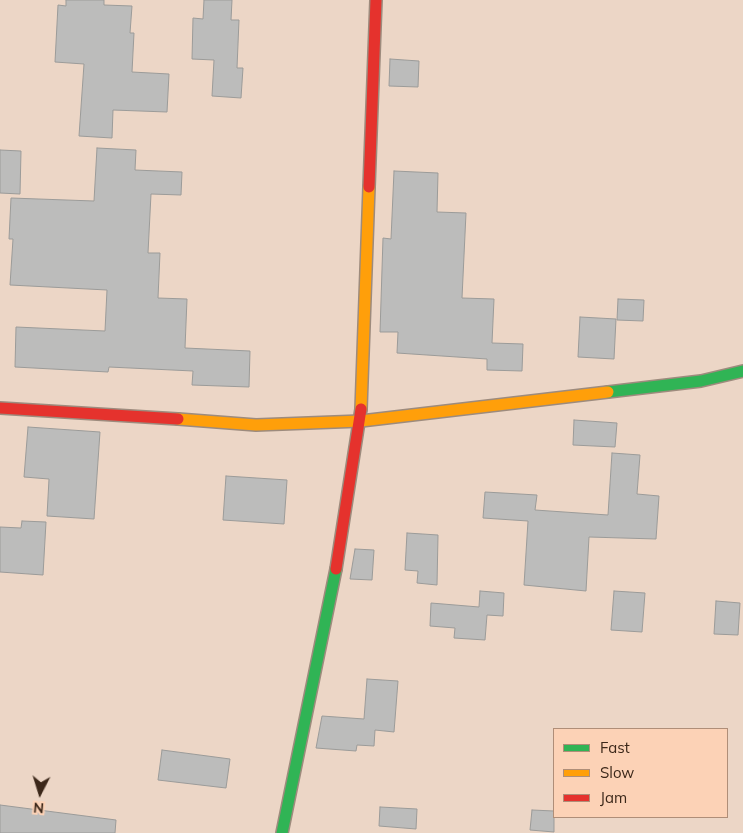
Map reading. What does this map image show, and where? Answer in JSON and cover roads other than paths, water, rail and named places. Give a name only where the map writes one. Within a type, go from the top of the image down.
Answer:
[{"type":"street","points":[[282,833],[334,581],[360,421],[376,0]]},
{"type":"street","points":[[0,408],[107,412],[256,425],[360,421],[701,381],[743,371]]}]
